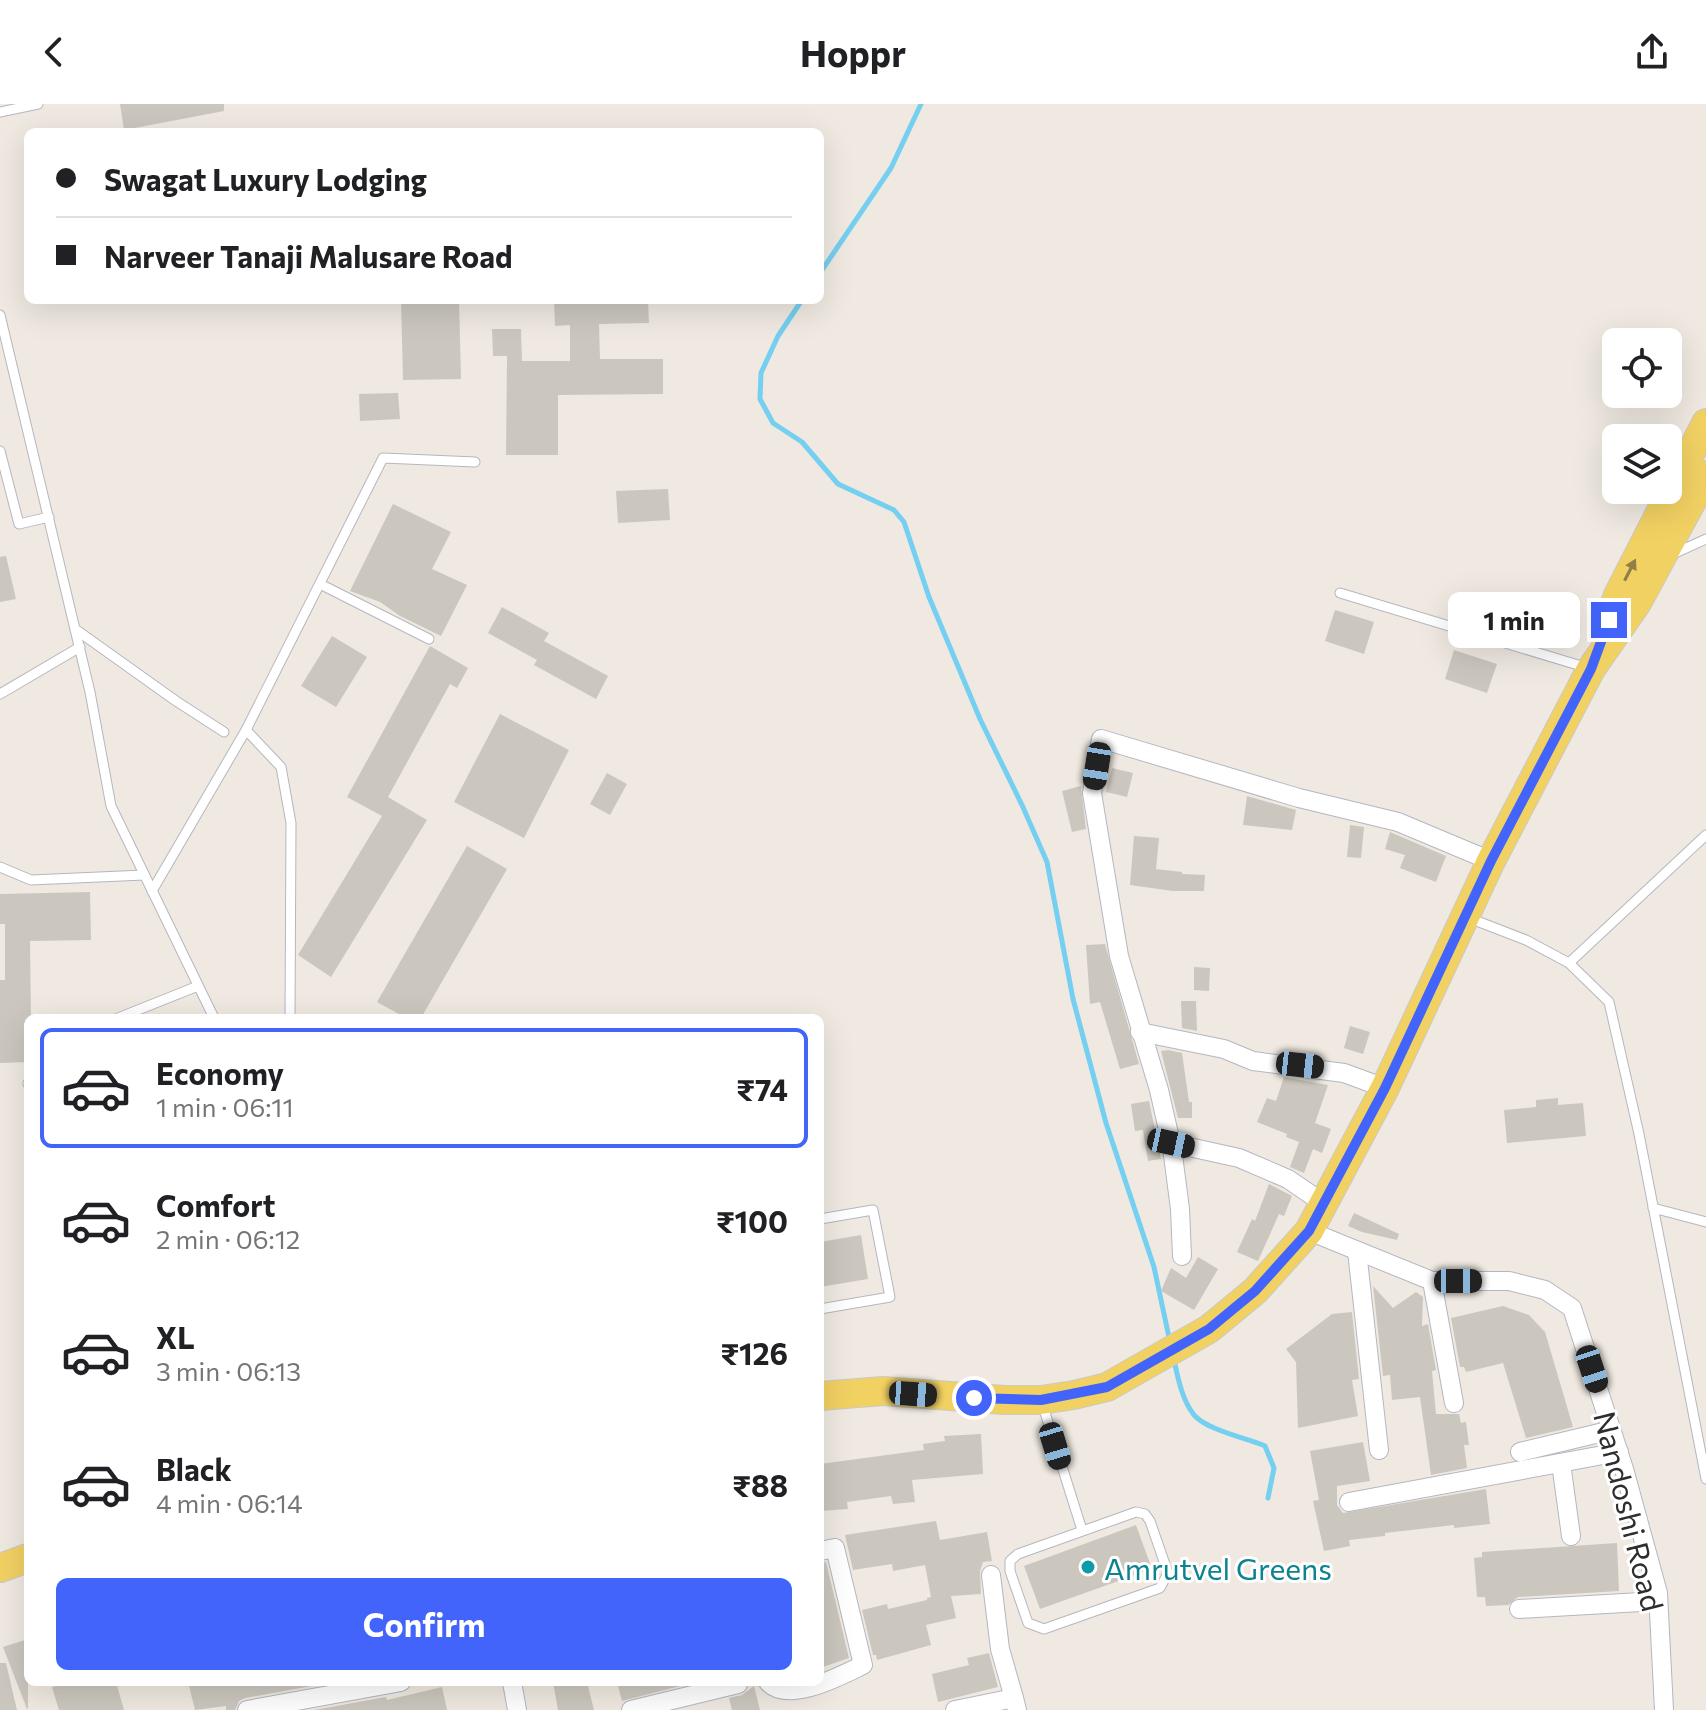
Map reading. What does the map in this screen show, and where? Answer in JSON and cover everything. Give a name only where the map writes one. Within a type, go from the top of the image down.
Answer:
[{"type":"main road","points":[[1591,669],[1618,595],[1706,423]]},
{"type":"main road","points":[[824,1396],[883,1391],[1041,1400],[1107,1387],[1209,1329],[1255,1291],[1309,1231],[1385,1088],[1491,861],[1591,669],[1637,603],[1706,475]]},
{"type":"main road","points":[[0,1568],[24,1559]]},
{"type":"street","points":[[1182,1256],[1180,1209],[1171,1140],[1119,956],[1092,793],[1101,739],[1299,798],[1398,822],[1491,861]]},
{"type":"street","points":[[1140,1032],[1224,1049],[1253,1061],[1344,1073],[1385,1088]]},
{"type":"street","points":[[1171,1140],[1171,1143],[1239,1158],[1288,1179],[1323,1203]]},
{"type":"street","name":"Nandoshi Road","points":[[1309,1231],[1432,1281],[1509,1281],[1545,1290],[1572,1308],[1619,1452],[1658,1601],[1664,1710]]},
{"type":"street","points":[[1357,1251],[1379,1450]]},
{"type":"street","points":[[1432,1281],[1454,1403]]},
{"type":"street","points":[[1520,1452],[1612,1430]]},
{"type":"street","points":[[1349,1502],[1619,1452]]},
{"type":"street","points":[[1561,1463],[1571,1536]]},
{"type":"street","points":[[772,1686],[797,1701],[863,1665],[835,1548],[824,1550]]},
{"type":"street","points":[[955,1710],[1016,1704],[1000,1649],[991,1575]]},
{"type":"street","points":[[1519,1609],[1658,1601]]},
{"type":"street","points":[[247,1710],[379,1686]]},
{"type":"street","points":[[513,1686],[517,1710]]},
{"type":"street","points":[[631,1710],[730,1686]]},
{"type":"lane","points":[[0,112],[38,104]]},
{"type":"lane","points":[[0,315],[80,647],[111,806],[212,1014]]},
{"type":"lane","points":[[0,451],[19,524],[49,517]]},
{"type":"lane","points":[[152,891],[246,730],[383,458],[475,462]]},
{"type":"lane","points":[[1661,559],[1706,539]]},
{"type":"lane","points":[[320,584],[429,639]]},
{"type":"lane","points":[[1340,593],[1591,669]]},
{"type":"lane","points":[[75,629],[224,732]]},
{"type":"lane","points":[[0,694],[80,647]]},
{"type":"lane","points":[[246,730],[281,767],[289,811],[290,1014]]},
{"type":"lane","points":[[1569,963],[1704,841]]},
{"type":"lane","points":[[0,867],[31,880],[144,875]]},
{"type":"lane","points":[[1466,916],[1526,940],[1569,963],[1609,1002],[1706,1479]]},
{"type":"lane","points":[[128,1014],[198,986]]},
{"type":"lane","points":[[1653,1208],[1706,1222]]},
{"type":"lane","points":[[824,1218],[873,1210],[890,1297],[824,1308]]},
{"type":"lane","points":[[1041,1400],[1082,1530]]},
{"type":"lane","points":[[1136,1512],[1145,1514],[1168,1573],[1166,1582],[1160,1588],[1044,1629],[1035,1627],[1028,1623],[1010,1571],[1010,1561],[1018,1554],[1082,1530],[1136,1512]]},
{"type":"building","points":[[120,104],[224,104],[224,111],[124,128]]},
{"type":"building","points":[[401,304],[459,304],[461,379],[403,380]]},
{"type":"building","points":[[554,304],[648,304],[649,323],[599,324],[600,359],[663,359],[663,394],[558,395],[558,455],[506,455],[507,356],[493,356],[492,329],[521,329],[522,361],[570,361],[570,325],[555,326]]},
{"type":"building","points":[[398,393],[400,419],[360,421],[359,394]]},
{"type":"building","points":[[668,489],[670,520],[618,523],[616,491]]},
{"type":"building","points":[[393,504],[451,532],[432,569],[467,585],[441,636],[400,616],[380,602],[350,591]]},
{"type":"building","points":[[6,556],[16,599],[0,602],[0,557]]},
{"type":"building","points":[[502,607],[549,633],[544,641],[608,676],[596,699],[534,665],[537,660],[488,633]]},
{"type":"building","points":[[1335,610],[1374,622],[1364,654],[1325,641]]},
{"type":"building","points":[[332,636],[367,657],[336,707],[301,686]]},
{"type":"building","points":[[430,646],[468,668],[457,688],[450,684],[388,797],[427,820],[331,977],[298,955],[382,816],[347,797]]},
{"type":"building","points":[[1454,650],[1497,664],[1487,693],[1445,679]]},
{"type":"building","points":[[500,714],[569,750],[524,838],[454,802]]},
{"type":"building","points":[[1112,768],[1133,773],[1127,797],[1106,792]]},
{"type":"building","points":[[607,773],[627,784],[610,815],[590,804]]},
{"type":"building","points":[[1081,786],[1086,829],[1072,832],[1062,791]]},
{"type":"building","points":[[1247,796],[1296,810],[1292,830],[1243,825]]},
{"type":"building","points":[[1350,825],[1364,827],[1361,858],[1347,857]]},
{"type":"building","points":[[1390,832],[1446,856],[1436,882],[1400,868],[1405,855],[1385,849]]},
{"type":"building","points":[[1134,836],[1159,838],[1156,869],[1205,875],[1204,891],[1173,891],[1130,885]]},
{"type":"building","points":[[467,846],[507,869],[423,1014],[399,1014],[377,1002]]},
{"type":"building","points":[[90,892],[91,940],[30,941],[31,1014],[24,1014],[24,1062],[0,1063],[0,980],[5,980],[5,924],[0,924],[0,894]]},
{"type":"building","points":[[1105,944],[1139,1064],[1120,1069],[1100,1002],[1090,1004],[1086,945]]},
{"type":"building","points":[[1194,967],[1210,968],[1209,991],[1194,990]]},
{"type":"building","points":[[1181,1001],[1196,1001],[1197,1031],[1182,1028]]},
{"type":"building","points":[[1350,1026],[1370,1032],[1363,1054],[1344,1048]]},
{"type":"building","points":[[1161,1051],[1182,1053],[1189,1102],[1192,1102],[1192,1118],[1178,1118]]},
{"type":"building","points":[[1284,1077],[1328,1085],[1315,1123],[1331,1129],[1322,1153],[1313,1149],[1304,1173],[1290,1167],[1299,1142],[1257,1122],[1267,1098],[1276,1101]]},
{"type":"building","points":[[1558,1098],[1558,1105],[1583,1103],[1586,1136],[1507,1143],[1504,1110],[1536,1107],[1536,1100]]},
{"type":"building","points":[[1149,1101],[1161,1159],[1148,1161],[1143,1130],[1135,1131],[1131,1104]]},
{"type":"building","points":[[1269,1184],[1292,1196],[1284,1216],[1279,1214],[1258,1261],[1237,1252],[1252,1219],[1255,1221]]},
{"type":"building","points":[[1354,1213],[1399,1234],[1397,1240],[1348,1226]]},
{"type":"building","points":[[861,1235],[868,1279],[824,1286],[824,1241]]},
{"type":"building","points":[[1198,1257],[1218,1269],[1194,1310],[1161,1291],[1171,1268],[1186,1278]]},
{"type":"building","points":[[1373,1286],[1393,1308],[1416,1292],[1423,1297],[1422,1326],[1428,1324],[1436,1370],[1432,1371],[1436,1414],[1459,1414],[1461,1423],[1466,1422],[1469,1445],[1464,1445],[1467,1468],[1431,1475],[1420,1397],[1392,1400],[1390,1375],[1383,1376]]},
{"type":"building","points":[[1503,1306],[1529,1315],[1545,1332],[1573,1427],[1526,1438],[1503,1363],[1466,1372],[1464,1367],[1460,1367],[1451,1318]]},
{"type":"building","points":[[1352,1312],[1359,1379],[1352,1380],[1358,1416],[1298,1428],[1296,1362],[1286,1349],[1332,1314]]},
{"type":"building","points":[[981,1434],[983,1474],[912,1480],[915,1502],[893,1504],[891,1496],[847,1502],[848,1509],[824,1511],[824,1463],[924,1450],[923,1444],[945,1441],[944,1436]]},
{"type":"building","points":[[1363,1442],[1370,1481],[1337,1486],[1337,1505],[1343,1513],[1486,1489],[1490,1524],[1385,1533],[1385,1536],[1349,1540],[1350,1546],[1324,1551],[1313,1501],[1319,1500],[1310,1451]]},
{"type":"building","points":[[936,1521],[940,1540],[987,1532],[992,1561],[983,1562],[980,1571],[981,1594],[951,1596],[956,1618],[926,1625],[931,1645],[877,1660],[862,1610],[887,1604],[888,1609],[927,1600],[931,1597],[925,1565],[893,1571],[892,1564],[853,1570],[845,1535]]},
{"type":"building","name":"Amrutvel Greens","points":[[1136,1525],[1152,1569],[1040,1609],[1024,1566]]},
{"type":"building","points":[[1617,1543],[1619,1591],[1518,1597],[1508,1605],[1486,1606],[1485,1597],[1477,1597],[1474,1558],[1482,1557],[1482,1552]]},
{"type":"building","points":[[824,1562],[849,1658],[824,1667]]},
{"type":"building","points":[[24,1640],[27,1709],[3,1647]]},
{"type":"building","points":[[989,1653],[998,1687],[938,1702],[932,1674],[969,1665],[967,1658]]},
{"type":"building","points":[[0,1663],[6,1663],[17,1710],[0,1710]]},
{"type":"building","points":[[117,1686],[124,1710],[59,1710],[52,1687]]},
{"type":"building","points":[[189,1686],[312,1686],[245,1698],[239,1701],[235,1710],[226,1710],[226,1706],[195,1710]]},
{"type":"building","points":[[554,1686],[588,1686],[594,1710],[558,1710]]},
{"type":"building","points":[[618,1686],[680,1686],[622,1701]]},
{"type":"building","points":[[754,1686],[760,1710],[732,1710],[729,1698],[742,1695]]},
{"type":"building","points":[[442,1687],[447,1710],[314,1710],[386,1697],[387,1700]]},
{"type":"waterway","points":[[824,267],[891,168],[921,104]]},
{"type":"waterway","points":[[799,304],[778,336],[761,373],[760,399],[773,423],[802,442],[838,484],[894,510],[904,522],[929,597],[980,719],[1047,862],[1073,999],[1106,1123],[1154,1267],[1170,1342]]},
{"type":"waterway","points":[[1174,1360],[1183,1396],[1194,1415],[1217,1429],[1265,1446],[1274,1468],[1268,1498]]},
{"type":"place","name":"Amrutvel Greens","points":[[1088,1567]]},
{"type":"route","points":[[974,1398],[1041,1400],[1107,1387],[1209,1329],[1255,1291],[1309,1231],[1385,1088],[1491,861],[1591,669],[1609,620]]}]
